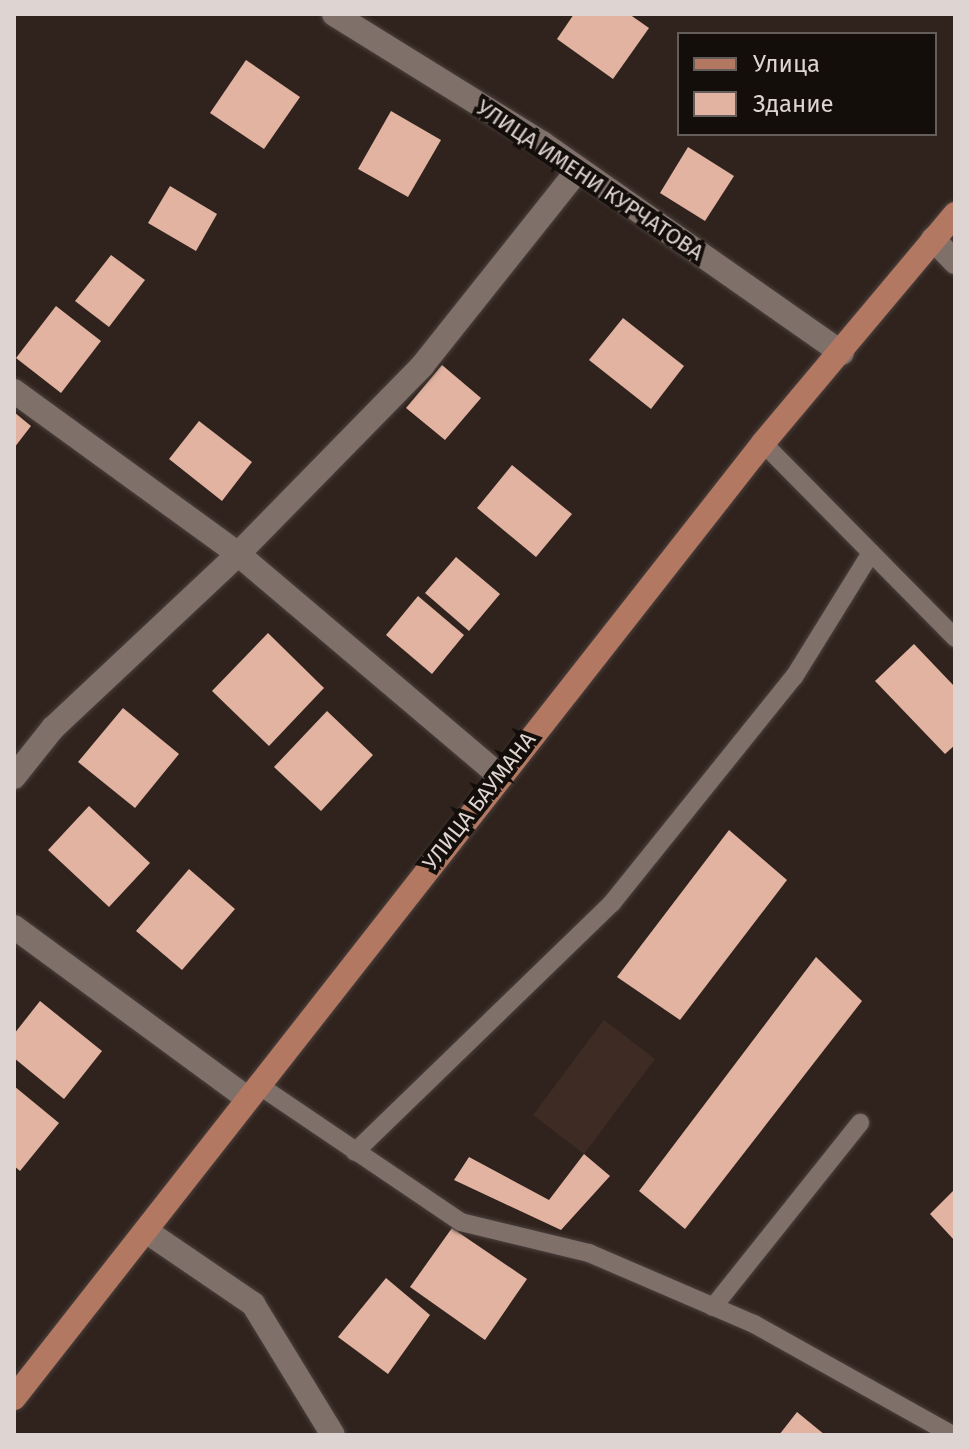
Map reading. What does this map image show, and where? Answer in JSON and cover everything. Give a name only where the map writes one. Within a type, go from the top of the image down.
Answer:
[{"type":"main road","name":"УЛИЦА БАУМАНА","points":[[14,1398],[499,775],[763,443],[842,353],[955,214]]},
{"type":"street","name":"УЛИЦА ИМЕНИ КУРЧАТОВА","points":[[334,14],[578,170],[842,353]]},
{"type":"street","points":[[14,777],[53,728],[238,554],[422,366],[578,170]]},
{"type":"street","points":[[933,239],[955,262]]},
{"type":"street","points":[[14,391],[238,554],[499,775]]},
{"type":"street","points":[[14,927],[252,1091]]},
{"type":"street","points":[[146,1231],[253,1304],[333,1435]]},
{"type":"lane","points":[[763,443],[955,638]]},
{"type":"lane","points":[[355,1152],[612,903],[794,677],[871,553]]},
{"type":"lane","points":[[252,1091],[355,1152],[461,1222],[589,1253],[713,1307],[953,1435]]},
{"type":"lane","points":[[713,1307],[860,1123]]},
{"type":"shaded area","points":[[604,1020],[655,1059],[584,1154],[533,1115]]},
{"type":"building","points":[[574,14],[629,14],[649,28],[613,79],[557,39]]},
{"type":"building","points":[[246,60],[300,97],[264,149],[210,113]]},
{"type":"building","points":[[391,111],[441,140],[408,197],[358,169]]},
{"type":"building","points":[[688,147],[734,176],[705,221],[660,193]]},
{"type":"building","points":[[170,186],[217,214],[196,251],[148,223]]},
{"type":"building","points":[[111,255],[145,280],[109,327],[75,301]]},
{"type":"building","points":[[56,306],[101,341],[61,393],[16,358]]},
{"type":"building","points":[[623,318],[684,366],[651,409],[589,360]]},
{"type":"building","points":[[442,365],[481,398],[445,440],[406,408]]},
{"type":"building","points":[[14,412],[31,426],[14,448]]},
{"type":"building","points":[[199,421],[252,462],[222,501],[169,459]]},
{"type":"building","points":[[512,465],[572,514],[536,557],[477,508]]},
{"type":"building","points":[[456,557],[500,594],[469,631],[425,593]]},
{"type":"building","points":[[418,596],[464,635],[432,674],[386,635]]},
{"type":"building","points":[[268,633],[324,688],[269,746],[212,691]]},
{"type":"building","points":[[914,644],[955,687],[955,745],[945,754],[875,681]]},
{"type":"building","points":[[123,708],[179,754],[135,808],[78,762]]},
{"type":"building","points":[[327,711],[373,755],[321,811],[274,767]]},
{"type":"building","points":[[89,806],[150,863],[109,907],[48,850]]},
{"type":"building","points":[[729,830],[787,880],[680,1020],[617,977]]},
{"type":"building","points":[[189,869],[235,909],[182,970],[136,931]]},
{"type":"building","points":[[816,957],[862,1001],[685,1229],[639,1191]]},
{"type":"building","points":[[40,1001],[102,1051],[64,1099],[14,1058],[14,1034]]},
{"type":"building","points":[[14,1086],[59,1123],[20,1171],[14,1166]]},
{"type":"building","points":[[584,1154],[610,1176],[561,1230],[454,1180],[469,1157],[549,1200]]},
{"type":"building","points":[[955,1189],[955,1241],[930,1214]]},
{"type":"building","points":[[452,1228],[527,1279],[485,1340],[410,1287]]},
{"type":"building","points":[[386,1278],[430,1315],[388,1374],[338,1337]]},
{"type":"building","points":[[797,1412],[825,1435],[779,1435]]}]
